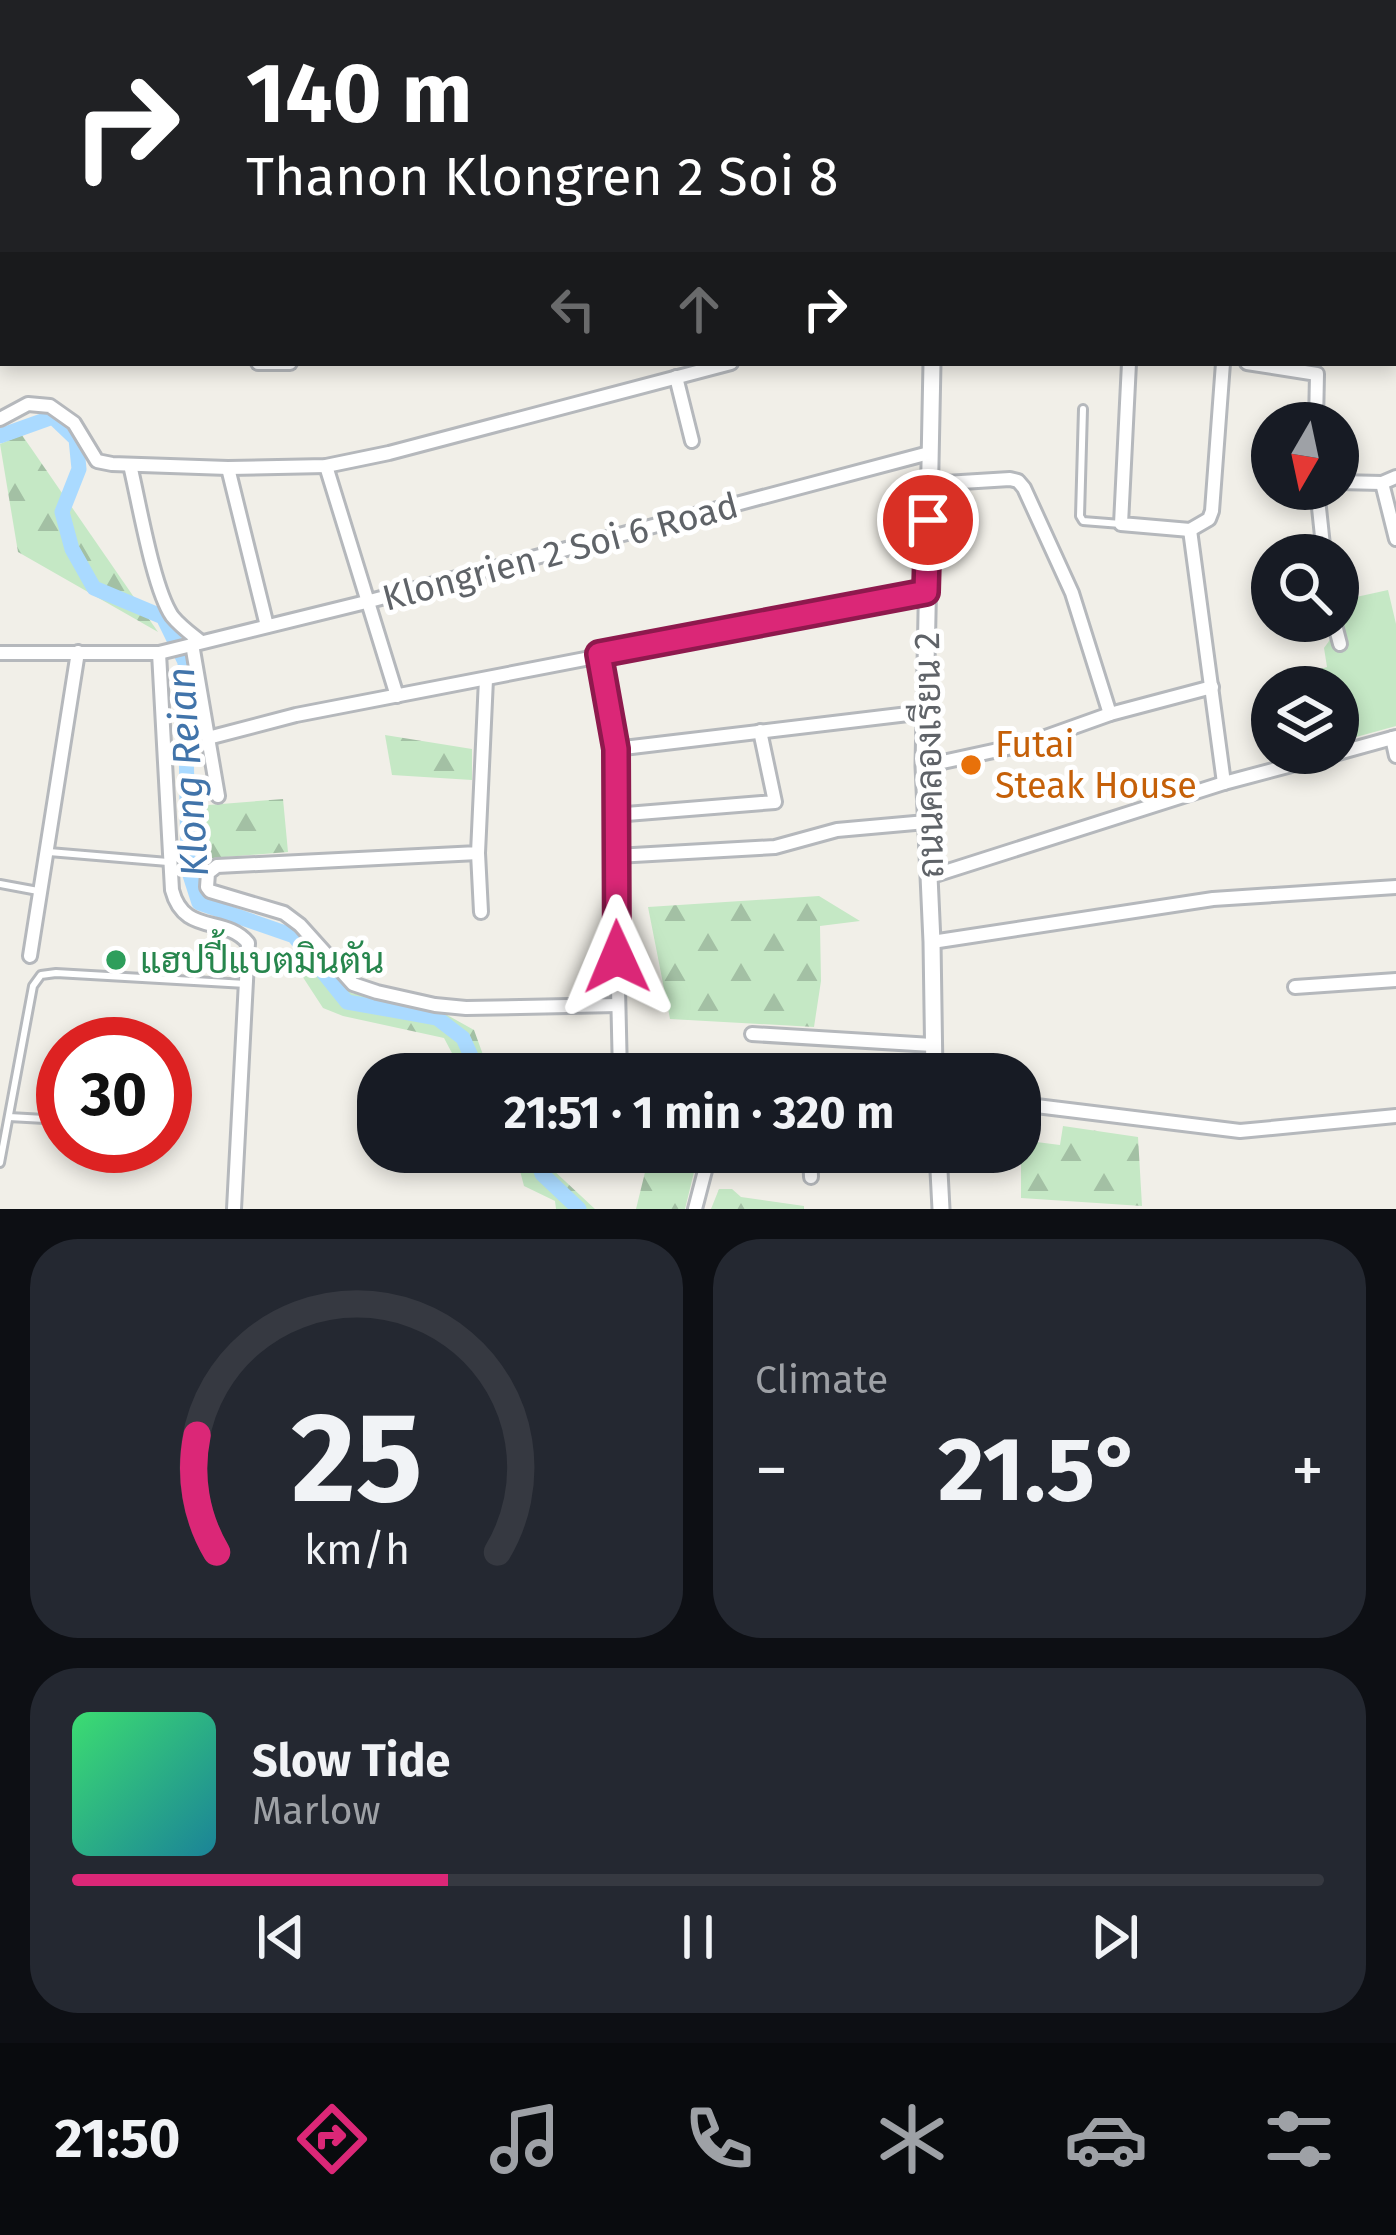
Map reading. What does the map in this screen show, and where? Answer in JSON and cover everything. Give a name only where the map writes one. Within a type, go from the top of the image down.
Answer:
[{"type":"street","points":[[6,0],[48,0]]},
{"type":"street","points":[[0,419],[28,404],[50,406],[74,423],[97,460],[130,465],[326,466],[719,366]]},
{"type":"street","name":"ถนนคลองเรียน 2","points":[[932,366],[925,766],[933,1053]]},
{"type":"street","points":[[1129,366],[1121,524],[1190,530],[1209,519],[1212,511],[1222,366]]},
{"type":"street","points":[[1266,366],[1317,374],[1316,402]]},
{"type":"street","points":[[676,377],[692,441]]},
{"type":"street","name":"Klongrien 2 Soi 6 Road","points":[[0,653],[161,652],[929,453]]},
{"type":"street","points":[[130,465],[169,610],[194,643],[218,796]]},
{"type":"street","points":[[326,466],[397,696]]},
{"type":"street","points":[[228,468],[267,626]]},
{"type":"street","points":[[929,484],[1010,479],[1024,488],[1072,593],[1110,714]]},
{"type":"street","points":[[1359,481],[1389,480],[1396,539]]},
{"type":"street","points":[[1190,530],[1224,783]]},
{"type":"street","points":[[208,738],[296,715],[926,592]]},
{"type":"street","points":[[30,956],[78,652]]},
{"type":"street","points":[[161,652],[172,890],[178,909],[197,922],[238,933],[249,948],[234,1209]]},
{"type":"street","points":[[599,654],[616,749],[619,1053]]},
{"type":"street","points":[[482,912],[478,853],[486,679]]},
{"type":"street","points":[[925,766],[1026,744],[1110,714],[1212,687]]},
{"type":"street","points":[[616,749],[925,712]]},
{"type":"street","points":[[614,815],[775,802],[760,731]]},
{"type":"street","points":[[1359,747],[1394,738],[1396,756]]},
{"type":"street","points":[[929,877],[1258,774]]},
{"type":"street","points":[[616,856],[775,847],[837,830],[926,822]]},
{"type":"street","points":[[478,853],[217,866],[208,873],[206,885],[211,891],[284,913],[353,985],[377,992],[466,1007],[618,1005]]},
{"type":"street","points":[[932,942],[1213,899],[1396,887]]},
{"type":"street","points":[[1295,987],[1396,980]]},
{"type":"street","points":[[752,1034],[932,1045]]},
{"type":"street","points":[[1041,1107],[1240,1131],[1396,1117]]},
{"type":"street","points":[[695,1209],[703,1173]]},
{"type":"street","points":[[812,1173],[812,1177]]},
{"type":"street","points":[[939,1173],[941,1209]]},
{"type":"lane","points":[[1083,409],[1079,516],[1089,523],[1121,524]]},
{"type":"lane","points":[[47,852],[171,862]]},
{"type":"lane","points":[[0,884],[42,892]]},
{"type":"lane","points":[[0,1162],[33,986],[41,975],[247,984]]},
{"type":"lane","points":[[9,1117],[36,1118]]},
{"type":"green space","points":[[22,435],[158,632],[18,552],[0,444]]},
{"type":"green space","points":[[1388,590],[1396,624],[1396,726],[1359,736],[1359,666],[1327,666],[1324,648],[1328,642],[1359,642],[1359,596]]},
{"type":"green space","points":[[385,735],[472,749],[472,780],[392,775]]},
{"type":"green space","points":[[283,799],[288,852],[201,859],[196,806]]},
{"type":"green space","points":[[819,896],[860,921],[820,926],[821,981],[814,1027],[670,1019],[648,907]]},
{"type":"green space","points":[[300,933],[351,993],[440,1011],[474,1030],[482,1053],[452,1053],[444,1038],[323,1008],[295,965]]},
{"type":"green space","points":[[1063,1126],[1138,1137],[1142,1206],[1021,1198],[1021,1173],[1041,1173],[1041,1143],[1060,1145]]},
{"type":"green space","points":[[521,1173],[556,1173],[595,1209],[556,1209],[555,1201],[524,1186]]},
{"type":"green space","points":[[645,1173],[694,1173],[685,1209],[636,1209]]},
{"type":"green space","points":[[719,1189],[732,1189],[741,1197],[804,1209],[711,1209]]},
{"type":"waterway","name":"Klong Reian","points":[[0,436],[53,417],[76,439],[79,469],[62,512],[72,549],[94,588],[163,617],[185,662],[188,869],[199,903],[294,936],[347,1002],[437,1018],[463,1038],[470,1053]]},
{"type":"waterway","name":"Klong Reian","points":[[542,1173],[579,1209]]},
{"type":"place","name":"Futai Steak House","points":[[971,765]]},
{"type":"place","name":"แฮปปี้แบตมินตัน","points":[[116,960]]},
{"type":"route","points":[[617,957],[616,749],[599,654],[926,592],[928,520]]}]
